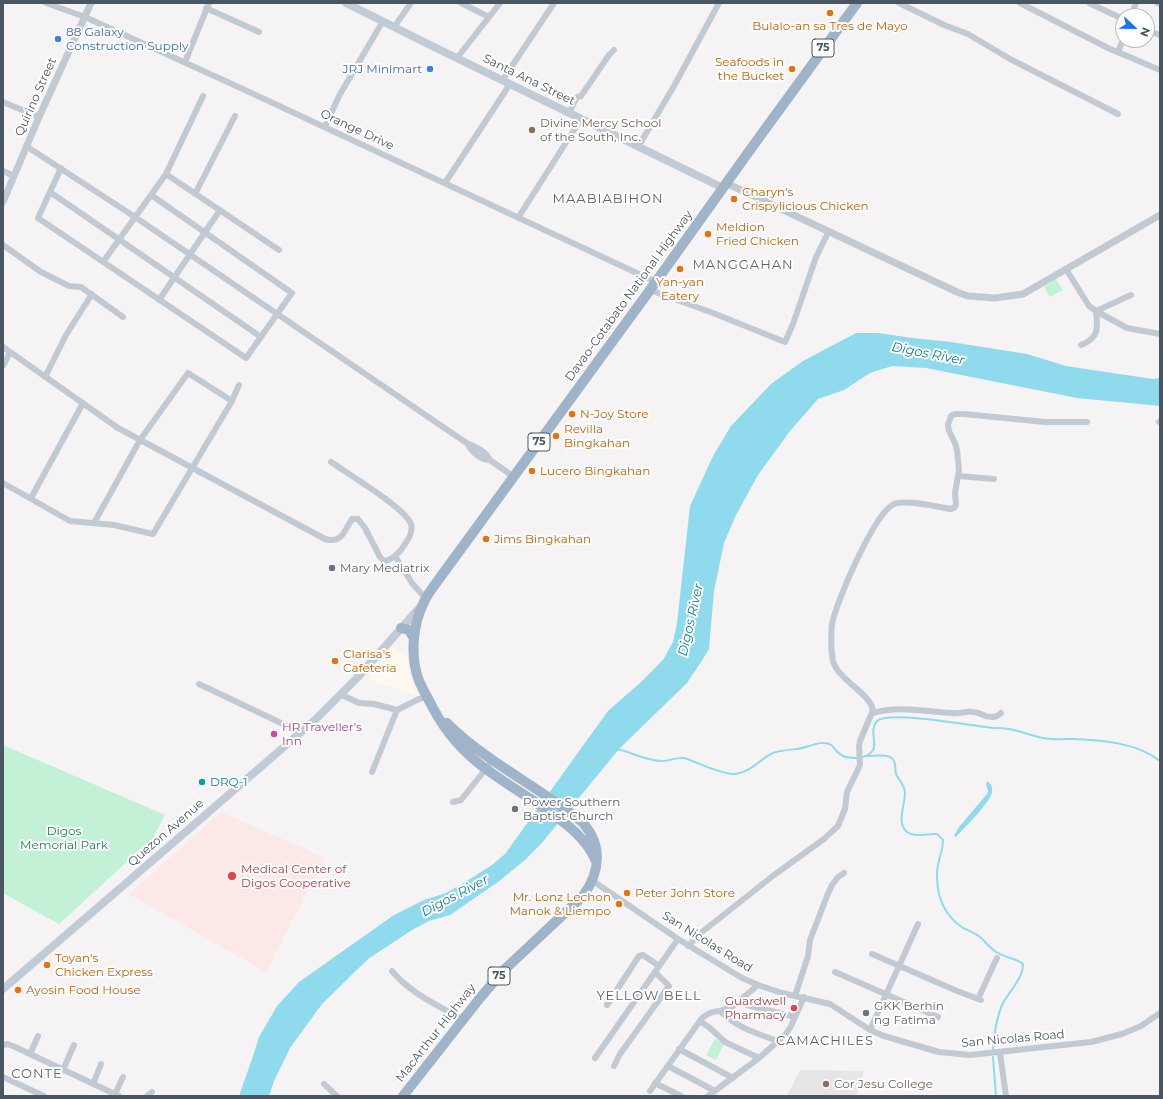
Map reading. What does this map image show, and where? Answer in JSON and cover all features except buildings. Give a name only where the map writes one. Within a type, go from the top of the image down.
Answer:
[{"type":"highway","name":"Davao-Cotabato National Highway","points":[[424,601],[857,3]]},
{"type":"highway","name":"MacArthur Highway","points":[[424,601],[417,621],[414,638],[416,669],[426,697],[438,718],[463,750],[486,769],[576,831],[585,841],[596,861]]},
{"type":"highway","points":[[401,628],[409,630],[414,638]]},
{"type":"highway","name":"MacArthur Highway","points":[[403,1096],[504,970],[583,896],[593,881],[596,867],[596,845],[583,823],[458,734],[432,706]]},
{"type":"main road","name":"Santa Ana Street","points":[[346,3],[638,147],[725,186]]},
{"type":"main road","name":"Quezon Avenue","points":[[3,989],[300,732],[357,678],[424,601]]},
{"type":"street","name":"Orange Drive","points":[[46,3],[85,17],[185,62],[445,183],[653,286],[713,313],[785,342],[793,324],[816,257],[829,231]]},
{"type":"street","name":"Quirino Street","points":[[3,202],[38,117],[91,3]]},
{"type":"street","points":[[394,27],[411,3]]},
{"type":"street","points":[[461,3],[489,17]]},
{"type":"street","points":[[457,58],[500,3]]},
{"type":"street","points":[[445,183],[554,3]]},
{"type":"street","points":[[638,147],[674,86],[719,3]]},
{"type":"street","points":[[899,3],[944,25],[968,34],[1010,59],[1118,114]]},
{"type":"street","points":[[1020,3],[1118,52],[1160,70]]},
{"type":"street","points":[[1089,3],[1115,15]]},
{"type":"street","points":[[185,62],[208,6],[259,32]]},
{"type":"street","points":[[325,127],[342,90],[383,21]]},
{"type":"street","points":[[1118,52],[1120,48]]},
{"type":"street","points":[[569,113],[578,97],[581,96],[614,50]]},
{"type":"street","points":[[103,262],[166,174],[203,96]]},
{"type":"street","points":[[3,102],[38,117]]},
{"type":"street","points":[[195,194],[234,116]]},
{"type":"street","points":[[518,218],[581,119]]},
{"type":"street","points":[[26,146],[135,217],[276,315],[468,444],[470,450],[484,460],[490,460],[514,477]]},
{"type":"street","points":[[61,168],[38,218],[246,358],[292,293],[151,195]]},
{"type":"street","points":[[3,172],[14,176]]},
{"type":"street","points":[[166,174],[279,250]]},
{"type":"street","points":[[725,186],[829,231],[957,292],[968,296],[995,298],[1023,294],[1160,215]]},
{"type":"street","points":[[50,192],[261,337]]},
{"type":"street","points":[[159,300],[220,210]]},
{"type":"street","points":[[3,245],[41,272],[69,286],[81,287],[123,317]]},
{"type":"street","points":[[1066,269],[1089,306],[1096,311],[1127,328],[1160,334]]},
{"type":"street","points":[[45,377],[66,335],[92,294]]},
{"type":"street","points":[[1096,311],[1131,295]]},
{"type":"street","points":[[1080,345],[1093,339],[1096,334],[1096,311]]},
{"type":"street","points":[[3,347],[83,403],[103,419],[191,468],[329,540],[333,541],[338,539],[342,536],[352,519],[358,519],[365,528],[382,560],[386,561],[403,548],[412,529],[410,522],[375,491],[331,462]]},
{"type":"street","points":[[3,366],[10,352]]},
{"type":"street","points":[[94,524],[140,440],[188,373],[232,402]]},
{"type":"street","points":[[3,483],[70,521],[119,526],[153,534],[191,468],[232,402],[239,385]]},
{"type":"street","points":[[31,498],[83,403]]},
{"type":"street","points":[[688,946],[702,932],[824,839],[838,826],[845,809],[847,792],[860,765],[860,741],[873,710],[871,703],[842,674],[833,661],[832,633],[835,614],[866,542],[889,506],[900,502],[906,502],[951,509],[954,508],[956,504],[955,493],[959,476],[957,450],[948,425],[951,416],[955,414],[964,414],[1045,422],[1087,422]]},
{"type":"street","points":[[959,476],[994,478]]},
{"type":"street","points":[[394,556],[424,601]]},
{"type":"street","points":[[199,684],[300,732]]},
{"type":"street","points":[[340,694],[359,703],[374,704],[397,710],[426,697]]},
{"type":"street","points":[[873,713],[896,708],[952,713],[973,712],[987,717],[997,716],[1001,713]]},
{"type":"street","points":[[372,772],[397,710]]},
{"type":"street","points":[[453,802],[461,800],[493,760]]},
{"type":"street","points":[[795,996],[808,956],[810,940],[827,896],[832,885],[838,877],[844,873]]},
{"type":"street","name":"San Nicolas Road","points":[[593,881],[688,946],[731,972],[758,985],[795,996],[823,1001],[836,1007],[870,1030],[897,1041],[939,1052],[961,1055],[1000,1053],[1072,1045],[1105,1039],[1140,1026],[1160,1014]]},
{"type":"street","points":[[870,1030],[918,924]]},
{"type":"street","points":[[595,1058],[678,939]]},
{"type":"street","points":[[872,954],[979,999],[997,958]]},
{"type":"street","points":[[607,1005],[639,956],[643,955],[659,966]]},
{"type":"street","points":[[392,971],[397,978],[417,995],[463,1020]]},
{"type":"street","points":[[614,1066],[620,1054],[669,986],[655,972]]},
{"type":"street","points":[[835,972],[938,1017]]},
{"type":"street","points":[[650,1090],[706,1014],[733,1006],[758,985]]},
{"type":"street","points":[[708,1096],[759,1058],[789,1030],[804,997]]},
{"type":"street","points":[[742,1000],[747,1005],[795,1017]]},
{"type":"street","points":[[720,1011],[731,1022],[742,1028],[777,1041]]},
{"type":"street","points":[[700,1021],[725,1042],[759,1058]]},
{"type":"street","points":[[30,1054],[38,1036]]},
{"type":"street","points":[[3,1045],[10,1045],[117,1095],[123,1077]]},
{"type":"street","points":[[63,1070],[74,1045]]},
{"type":"street","points":[[679,1049],[733,1078]]},
{"type":"street","points":[[1000,1053],[1006,1096]]},
{"type":"street","points":[[92,1084],[101,1064]]},
{"type":"street","points":[[668,1066],[714,1091]]},
{"type":"street","points":[[3,1077],[44,1096]]},
{"type":"street","points":[[655,1083],[681,1096]]},
{"type":"street","points":[[324,1084],[337,1096]]},
{"type":"shaded area","points":[[393,648],[407,655],[409,672],[416,696],[367,679]]},
{"type":"shaded area","name":"Medical Center of Digos Cooperative","points":[[221,812],[325,858],[266,972],[129,894]]},
{"type":"shaded area","name":"Cor Jesu College","points":[[800,1070],[864,1071],[856,1096],[787,1096]]},
{"type":"green space","points":[[1056,279],[1063,290],[1050,297],[1044,287]]},
{"type":"green space","name":"Digos Memorial Park","points":[[3,745],[165,815],[153,838],[59,924],[3,893]]},
{"type":"green space","points":[[715,1039],[724,1044],[716,1060],[706,1055]]},
{"type":"water","name":"Digos River","points":[[856,333],[879,333],[951,342],[1027,354],[1066,366],[1153,379],[1160,378],[1160,406],[1077,398],[926,368],[892,366],[870,373],[844,390],[818,399],[790,431],[758,475],[736,515],[724,543],[714,591],[709,649],[687,683],[619,749],[541,844],[525,860],[498,882],[450,915],[429,921],[412,930],[368,959],[322,1004],[290,1048],[274,1081],[269,1096],[239,1096],[259,1037],[277,1006],[299,982],[394,915],[424,900],[446,893],[492,865],[505,854],[608,711],[663,660],[673,642],[677,623],[690,506],[713,456],[731,426],[771,384],[803,361]]},
{"type":"water","points":[[987,781],[992,787],[992,792],[987,802],[956,837],[954,836],[959,827],[987,794]]},
{"type":"waterway","points":[[863,757],[873,750],[873,731],[877,721],[884,718],[897,717],[1006,729],[1047,739],[1085,739],[1108,742],[1130,746],[1141,750],[1160,761]]},
{"type":"waterway","points":[[617,749],[656,761],[684,758],[714,770],[733,774],[744,772],[773,753],[821,743],[832,745],[837,752],[845,757],[858,758]]},
{"type":"waterway","points":[[868,756],[886,756],[892,758],[894,761],[896,774],[905,790],[902,824],[907,832],[914,835],[937,834],[943,840],[937,871],[937,884],[940,899],[951,918],[963,928],[974,933],[995,951],[1023,964],[1021,975],[1000,1010],[993,1050]]},
{"type":"waterway","points":[[993,1057],[996,1096]]},
{"type":"place","name":"Bulalo-an sa Tres de Mayo","points":[[830,13]]},
{"type":"place","name":"88 Galaxy Construction Supply","points":[[58,39]]},
{"type":"place","name":"JRJ Minimart","points":[[430,69]]},
{"type":"place","name":"Seafoods in the Bucket","points":[[792,69]]},
{"type":"place","name":"Divine Mercy School of the South, Inc.","points":[[532,130]]},
{"type":"place","name":"Charyn's Crispylicious Chicken","points":[[734,199]]},
{"type":"place","name":"Meldion Fried Chicken","points":[[708,234]]},
{"type":"place","name":"Yan-yan Eatery","points":[[680,269]]},
{"type":"place","name":"N-Joy Store","points":[[572,414]]},
{"type":"place","name":"Revilla Bingkahan","points":[[556,436]]},
{"type":"place","name":"Lucero Bingkahan","points":[[532,471]]},
{"type":"place","name":"Jims Bingkahan","points":[[486,539]]},
{"type":"place","name":"Mary Mediatrix","points":[[332,568]]},
{"type":"place","name":"Clarisa's Cafeteria","points":[[335,661]]},
{"type":"place","name":"HR Traveller's Inn","points":[[274,734]]},
{"type":"place","name":"DRQ-1","points":[[202,782]]},
{"type":"place","name":"Power Southern Baptist Church","points":[[515,809]]},
{"type":"place","name":"Medical Center of Digos Cooperative","points":[[232,876]]},
{"type":"place","name":"Peter John Store","points":[[627,893]]},
{"type":"place","name":"Mr. Lonz Lechon Manok & Liempo","points":[[619,904]]},
{"type":"place","name":"Toyan's Chicken Express","points":[[47,965]]},
{"type":"place","name":"Ayosin Food House","points":[[18,990]]},
{"type":"place","name":"Guardwell Pharmacy","points":[[794,1008]]},
{"type":"place","name":"GKK Berhin ng Fatima","points":[[866,1013]]},
{"type":"place","name":"Cor Jesu College","points":[[826,1084]]},
{"type":"district","name":"MAABIABIHON","points":[[608,199]]},
{"type":"district","name":"MANGGAHAN","points":[[743,265]]},
{"type":"district","name":"YELLOW BELL","points":[[649,996]]},
{"type":"district","name":"CAMACHILES","points":[[825,1041]]},
{"type":"district","name":"CONTE","points":[[37,1074]]}]
